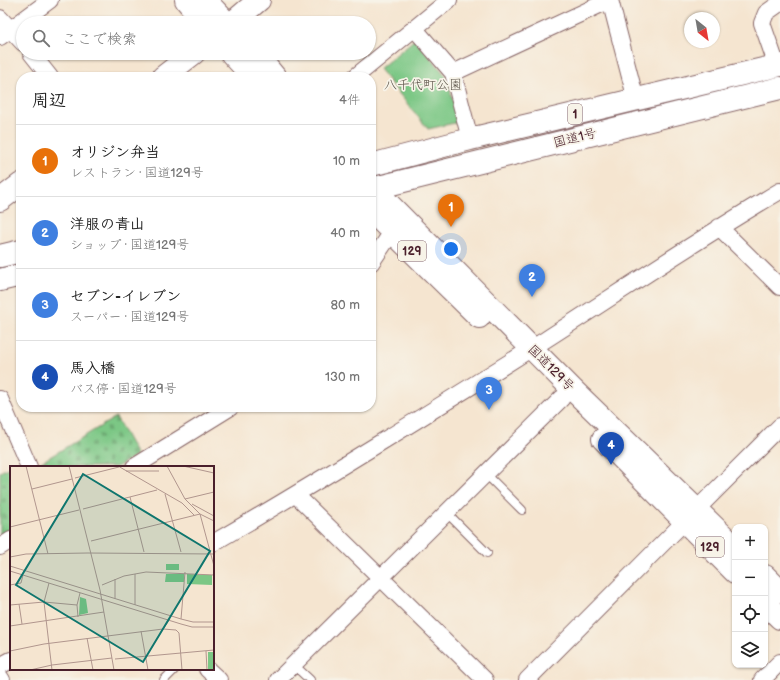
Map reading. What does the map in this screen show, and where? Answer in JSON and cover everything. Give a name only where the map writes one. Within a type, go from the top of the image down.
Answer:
[{"type":"main road","points":[[186,0],[199,16]]},
{"type":"main road","points":[[205,0],[220,16]]},
{"type":"main road","points":[[241,16],[260,0]]},
{"type":"main road","points":[[169,72],[185,60]]},
{"type":"main road","points":[[237,60],[248,72]]},
{"type":"main road","points":[[261,60],[271,72]]},
{"type":"main road","name":"国道1号","points":[[376,164],[470,139],[778,66]]},
{"type":"main road","name":"国道1号","points":[[376,186],[780,88]]},
{"type":"main road","points":[[0,200],[16,188]]},
{"type":"main road","name":"国道129号","points":[[376,191],[526,352],[562,398],[691,515],[732,544]]},
{"type":"main road","name":"国道129号","points":[[376,216],[526,352],[572,389],[691,515],[732,568]]},
{"type":"main road","points":[[0,256],[16,252]]},
{"type":"main road","points":[[0,280],[16,276]]},
{"type":"main road","points":[[768,579],[780,591]]},
{"type":"main road","points":[[768,606],[780,618]]},
{"type":"street","points":[[24,16],[50,0]]},
{"type":"street","points":[[376,60],[449,0]]},
{"type":"street","points":[[453,73],[610,0],[636,100]]},
{"type":"street","points":[[778,66],[762,23],[766,14],[780,3]]},
{"type":"street","points":[[16,21],[4,28],[16,37]]},
{"type":"street","points":[[414,28],[453,73],[470,139]]},
{"type":"street","points":[[37,60],[46,72]]},
{"type":"street","points":[[361,72],[375,60]]},
{"type":"street","points":[[214,542],[296,495],[526,352],[719,227],[780,191]]},
{"type":"street","points":[[719,227],[780,287]]},
{"type":"street","points":[[376,256],[392,232]]},
{"type":"street","points":[[278,680],[562,398]]},
{"type":"street","points":[[0,399],[29,466]]},
{"type":"street","points":[[136,466],[223,412]]},
{"type":"street","points":[[527,680],[780,426]]},
{"type":"street","points":[[296,495],[485,680]]},
{"type":"street","points":[[0,547],[10,541]]},
{"type":"street","points":[[0,666],[10,661]]},
{"type":"street","points":[[762,680],[780,662]]},
{"type":"street","points":[[208,670],[219,680]]},
{"type":"lane","points":[[486,474],[522,510]]},
{"type":"lane","points":[[447,513],[487,553]]},
{"type":"lane","points":[[294,665],[310,680]]},
{"type":"lane","points":[[164,680],[174,670]]},
{"type":"green space","name":"八千代町公園","points":[[415,39],[446,76],[459,122],[428,129],[379,69]]},
{"type":"green space","points":[[116,417],[137,455],[119,466],[35,466]]},
{"type":"green space","points":[[10,467],[10,530],[0,535],[0,472]]},
{"type":"place","name":"オリジン弁当","points":[[451,227]]},
{"type":"place","name":"洋服の青山","points":[[532,297]]},
{"type":"place","name":"セブン-イレブン","points":[[489,410]]},
{"type":"place","name":"馬入橋","points":[[611,465]]}]
